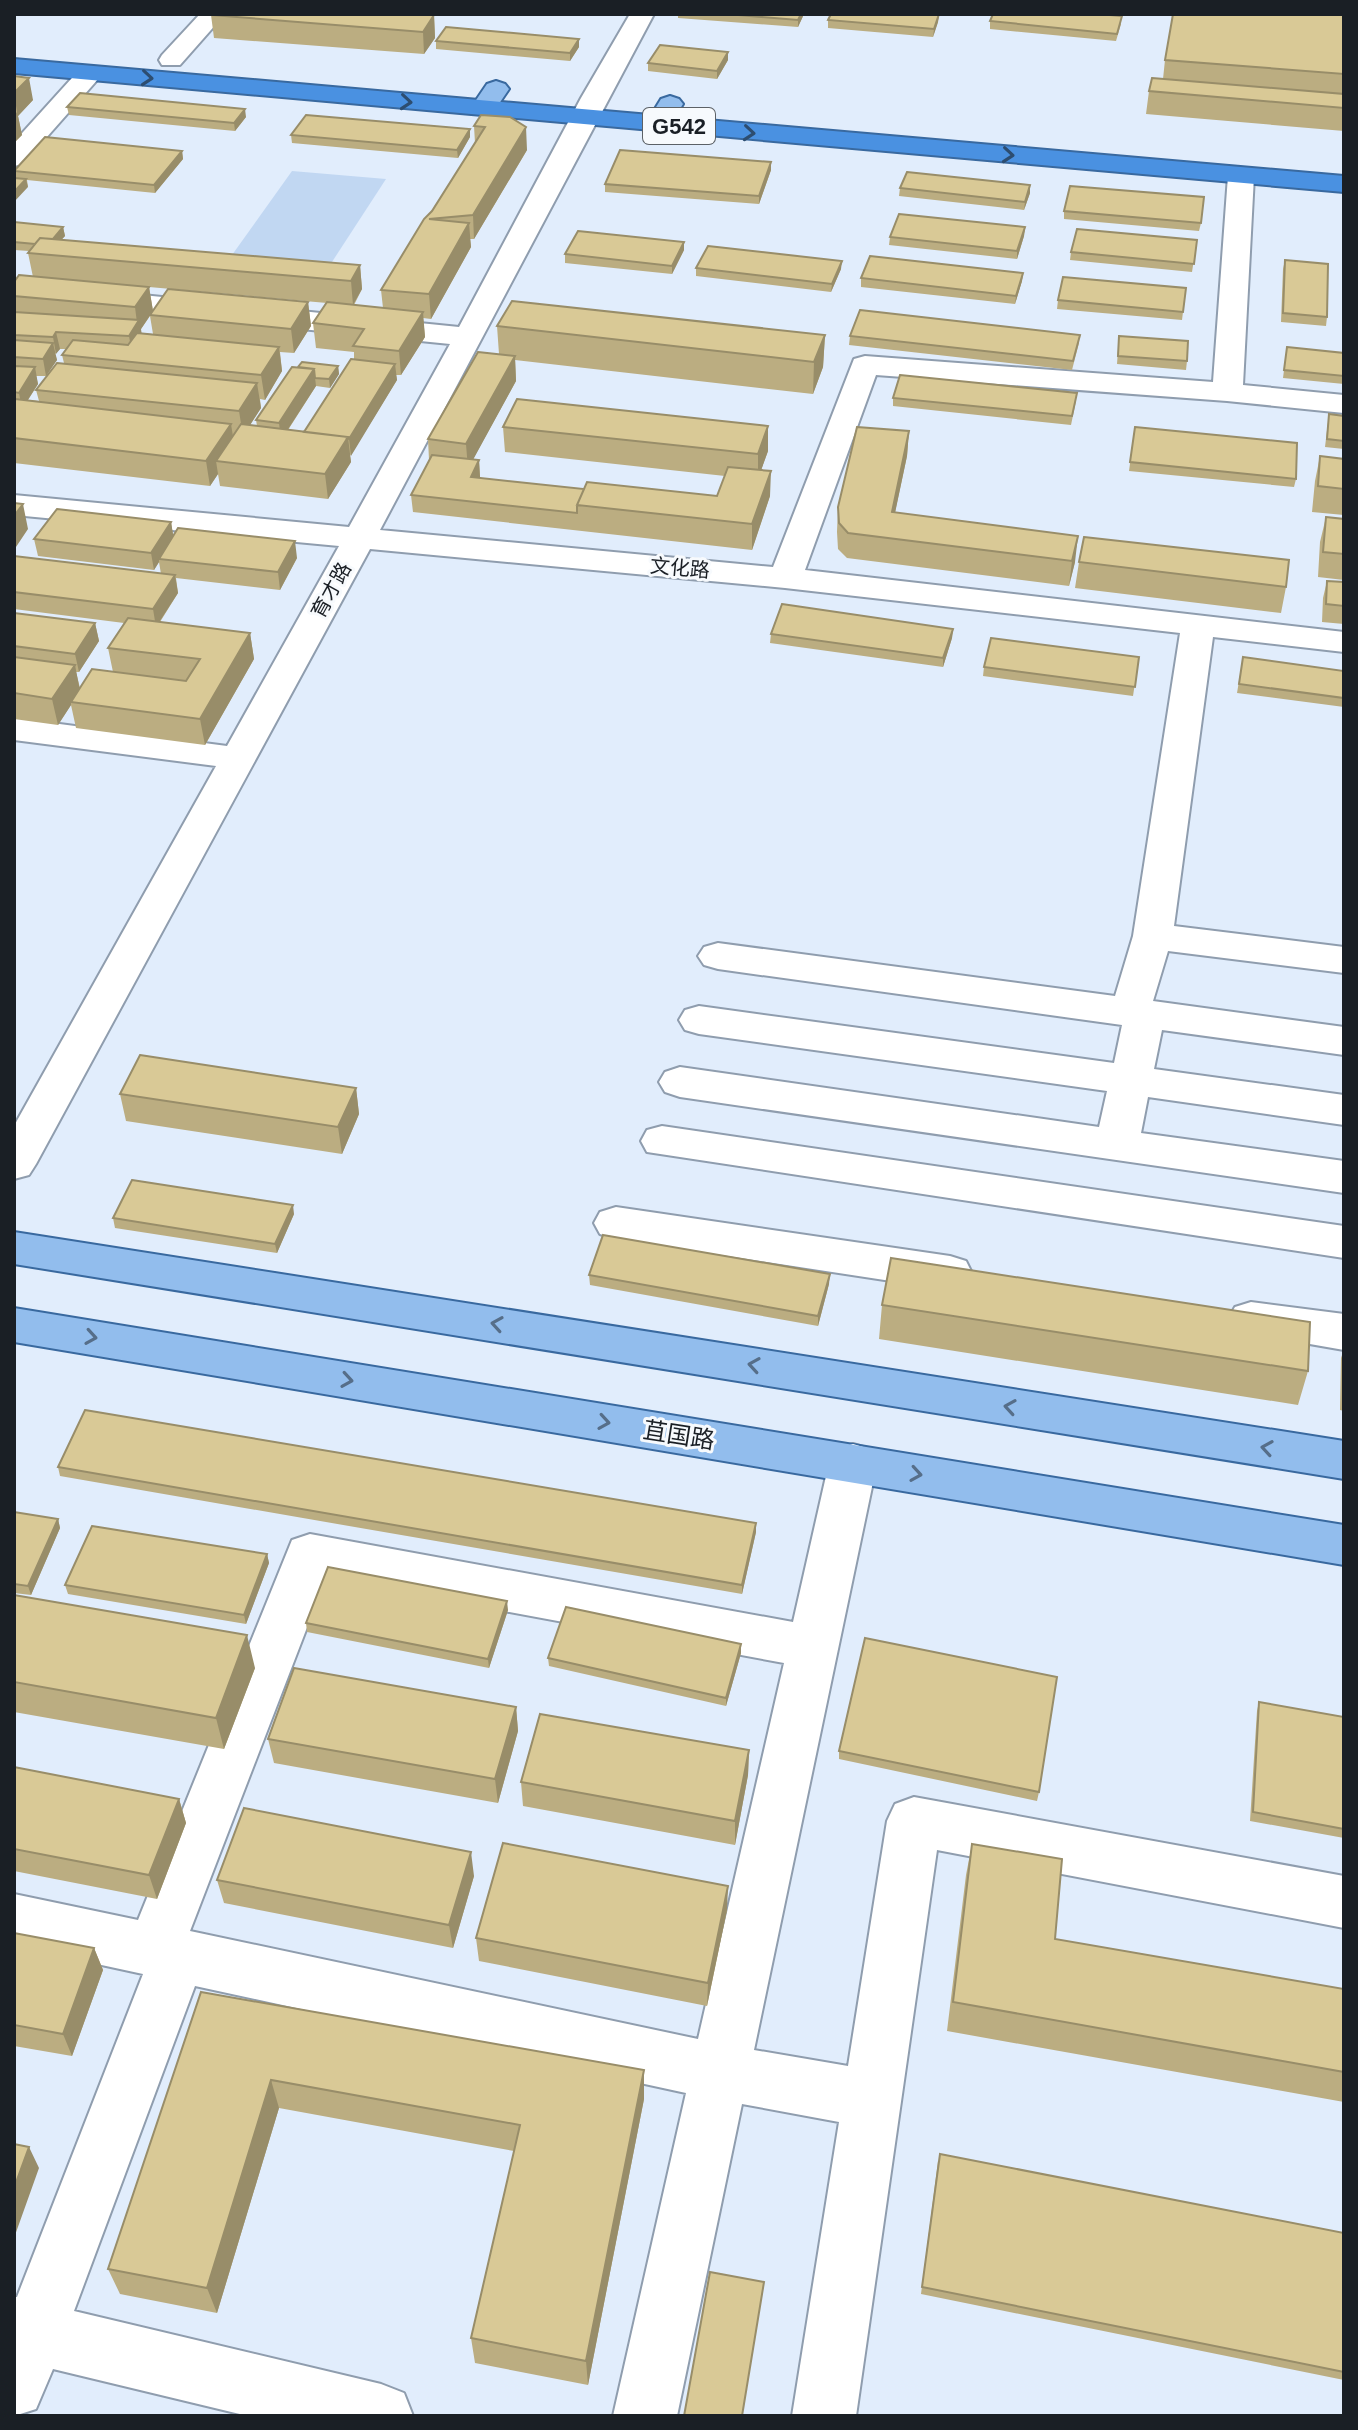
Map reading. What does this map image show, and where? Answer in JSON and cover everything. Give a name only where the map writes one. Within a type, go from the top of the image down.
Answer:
[{"type":"highway","name":"G542","points":[[14,45],[171,60],[490,99]]},
{"type":"highway","name":"G542","points":[[14,66],[664,114],[1241,176],[1344,184]]},
{"type":"highway","name":"G542","points":[[664,114],[1109,138]]},
{"type":"main road","points":[[14,1248],[1344,1460]]},
{"type":"main road","name":"苴国路","points":[[14,1325],[1344,1545]]},
{"type":"street","points":[[171,60],[213,14]]},
{"type":"street","name":"育才路","points":[[14,1164],[359,538],[642,14]]},
{"type":"street","points":[[14,158],[90,73]]},
{"type":"street","points":[[14,125],[41,127]]},
{"type":"street","points":[[1227,392],[1241,176]]},
{"type":"street","points":[[16,293],[467,337]]},
{"type":"street","points":[[785,578],[865,365],[1227,392],[1344,404]]},
{"type":"street","name":"文化路","points":[[14,505],[785,578],[1344,642]]},
{"type":"street","points":[[1117,1144],[1130,1080],[1137,1013],[1153,936],[1198,625]]},
{"type":"street","points":[[14,729],[238,758]]},
{"type":"street","points":[[1153,936],[1344,960]]},
{"type":"street","points":[[718,956],[1344,1041]]},
{"type":"street","points":[[699,1020],[1344,1110]]},
{"type":"street","points":[[680,1082],[1344,1177]]},
{"type":"street","points":[[662,1141],[1344,1242]]},
{"type":"street","points":[[616,1223],[988,1279]]},
{"type":"street","points":[[1205,1311],[1344,1332]]},
{"type":"street","points":[[645,2416],[853,1463]]},
{"type":"street","points":[[381,2416],[21,2349],[310,1555],[813,1647]]},
{"type":"street","points":[[824,2416],[914,1821],[1344,1902]]},
{"type":"street","points":[[14,1920],[721,2072],[872,2099]]},
{"type":"shaded area","points":[[292,171],[386,179],[330,265],[232,255]]},
{"type":"building","points":[[212,14],[415,14],[434,15],[423,32]]},
{"type":"building","points":[[727,14],[801,14],[798,20]]},
{"type":"building","points":[[831,14],[939,14],[934,29],[828,20]]},
{"type":"building","points":[[993,14],[1122,16],[1117,34],[990,21]]},
{"type":"building","points":[[1173,14],[1344,14],[1344,74],[1165,60]]},
{"type":"building","points":[[446,27],[579,39],[570,53],[436,41]]},
{"type":"building","points":[[660,45],[728,52],[717,71],[648,63]]},
{"type":"building","points":[[14,76],[29,78],[14,93]]},
{"type":"building","points":[[1152,78],[1344,94],[1344,108],[1149,91]]},
{"type":"building","points":[[80,93],[245,109],[234,123],[67,107]]},
{"type":"building","points":[[306,115],[470,129],[457,150],[291,135]]},
{"type":"building","points":[[481,115],[510,117],[526,127],[473,215],[429,219],[469,223],[429,294],[381,290],[485,127],[474,126]]},
{"type":"building","points":[[45,137],[182,151],[154,185],[14,171]]},
{"type":"building","points":[[620,150],[771,162],[759,196],[605,184]]},
{"type":"building","points":[[907,172],[1030,185],[1025,202],[900,188]]},
{"type":"building","points":[[14,178],[26,179],[14,192]]},
{"type":"building","points":[[1070,186],[1204,197],[1201,223],[1064,211]]},
{"type":"building","points":[[899,214],[1025,227],[1017,251],[890,237]]},
{"type":"building","points":[[14,222],[63,227],[53,239],[40,238],[35,244],[14,242]]},
{"type":"building","points":[[1077,229],[1197,240],[1194,264],[1071,252]]},
{"type":"building","points":[[578,231],[684,242],[672,266],[565,254]]},
{"type":"building","points":[[40,238],[360,265],[351,281],[28,253]]},
{"type":"building","points":[[708,246],[842,261],[832,284],[696,268]]},
{"type":"building","points":[[870,256],[1023,273],[1016,296],[861,278]]},
{"type":"building","points":[[1285,260],[1328,264],[1327,317],[1283,313]]},
{"type":"building","points":[[19,275],[149,287],[135,307],[14,296],[14,282]]},
{"type":"building","points":[[1063,277],[1186,288],[1183,312],[1058,300]]},
{"type":"building","points":[[168,289],[308,302],[291,329],[150,315]]},
{"type":"building","points":[[512,301],[825,335],[814,362],[497,326]]},
{"type":"building","points":[[327,302],[423,312],[399,351],[353,346],[364,329],[313,323]]},
{"type":"building","points":[[860,310],[1080,335],[1073,361],[850,336]]},
{"type":"building","points":[[14,312],[139,320],[129,336],[56,332],[53,337],[14,335]]},
{"type":"building","points":[[137,333],[279,347],[261,375],[62,355],[73,340],[128,345]]},
{"type":"building","points":[[1119,336],[1188,341],[1187,361],[1118,356]]},
{"type":"building","points":[[14,340],[53,343],[43,359],[14,357]]},
{"type":"building","points":[[1287,347],[1344,353],[1344,376],[1284,370]]},
{"type":"building","points":[[478,352],[515,356],[466,444],[428,439]]},
{"type":"building","points":[[351,359],[395,364],[349,439],[304,432]]},
{"type":"building","points":[[302,362],[338,366],[329,379],[315,378],[314,369],[298,367]]},
{"type":"building","points":[[57,363],[257,383],[239,411],[36,390]]},
{"type":"building","points":[[14,366],[35,367],[19,393],[14,392]]},
{"type":"building","points":[[292,367],[314,369],[279,423],[256,420]]},
{"type":"building","points":[[900,375],[1077,393],[1072,416],[893,398]]},
{"type":"building","points":[[15,399],[231,424],[206,461],[14,438]]},
{"type":"building","points":[[517,399],[768,426],[758,454],[503,427]]},
{"type":"building","points":[[1329,414],[1344,416],[1344,441],[1327,439]]},
{"type":"building","points":[[241,424],[348,437],[325,474],[216,461]]},
{"type":"building","points":[[857,427],[909,431],[892,512],[1078,536],[1072,561],[848,533],[839,523],[838,507]]},
{"type":"building","points":[[1135,427],[1297,443],[1296,479],[1130,462]]},
{"type":"building","points":[[432,455],[479,460],[471,477],[584,489],[577,513],[411,495]]},
{"type":"building","points":[[1320,456],[1344,459],[1344,489],[1318,486]]},
{"type":"building","points":[[728,467],[771,471],[752,524],[577,505],[587,482],[717,496]]},
{"type":"building","points":[[14,503],[23,504],[14,516]]},
{"type":"building","points":[[57,509],[171,522],[151,553],[34,539]]},
{"type":"building","points":[[1326,517],[1344,519],[1344,554],[1323,552]]},
{"type":"building","points":[[178,528],[295,541],[278,572],[159,559]]},
{"type":"building","points":[[1084,537],[1289,560],[1286,587],[1079,562]]},
{"type":"building","points":[[14,556],[175,575],[153,609],[14,592]]},
{"type":"building","points":[[1327,581],[1344,582],[1344,606],[1326,604]]},
{"type":"building","points":[[782,604],[953,629],[943,658],[771,634]]},
{"type":"building","points":[[14,613],[95,623],[75,654],[14,646]]},
{"type":"building","points":[[128,618],[250,633],[200,719],[71,702],[92,669],[186,681],[200,659],[108,648]]},
{"type":"building","points":[[991,638],[1139,657],[1135,687],[984,667]]},
{"type":"building","points":[[14,657],[75,665],[52,699],[14,693]]},
{"type":"building","points":[[1243,657],[1344,671],[1344,698],[1239,684]]},
{"type":"building","points":[[140,1055],[356,1088],[338,1127],[120,1094]]},
{"type":"building","points":[[132,1180],[293,1205],[275,1244],[113,1218]]},
{"type":"building","points":[[603,1235],[830,1274],[818,1316],[589,1275]]},
{"type":"building","points":[[891,1258],[1310,1322],[1308,1371],[882,1305]]},
{"type":"building","points":[[85,1410],[756,1523],[742,1585],[58,1467]]},
{"type":"building","points":[[14,1512],[58,1519],[28,1586],[14,1584]]},
{"type":"building","points":[[92,1526],[267,1554],[244,1615],[65,1585]]},
{"type":"building","points":[[328,1567],[507,1601],[488,1659],[306,1623]]},
{"type":"building","points":[[14,1595],[247,1635],[216,1718],[14,1682]]},
{"type":"building","points":[[566,1607],[741,1644],[726,1698],[548,1658]]},
{"type":"building","points":[[865,1638],[1057,1677],[1039,1792],[839,1751]]},
{"type":"building","points":[[294,1668],[516,1707],[495,1779],[268,1739]]},
{"type":"building","points":[[1259,1702],[1344,1717],[1344,1829],[1253,1812]]},
{"type":"building","points":[[540,1714],[749,1750],[735,1821],[521,1782]]},
{"type":"building","points":[[14,1767],[179,1799],[149,1875],[14,1849]]},
{"type":"building","points":[[244,1808],[471,1852],[449,1925],[217,1880]]},
{"type":"building","points":[[503,1843],[728,1886],[708,1983],[476,1938]]},
{"type":"building","points":[[972,1844],[1062,1859],[1055,1939],[1344,1989],[1344,2072],[953,2002]]},
{"type":"building","points":[[14,1933],[94,1948],[63,2034],[14,2025]]},
{"type":"building","points":[[201,1992],[644,2070],[586,2361],[471,2338],[520,2125],[271,2080],[207,2288],[108,2269]]},
{"type":"building","points":[[14,2144],[29,2147],[14,2188]]},
{"type":"building","points":[[940,2154],[1344,2233],[1344,2372],[922,2287]]},
{"type":"building","points":[[710,2272],[764,2282],[742,2416],[684,2416]]}]
